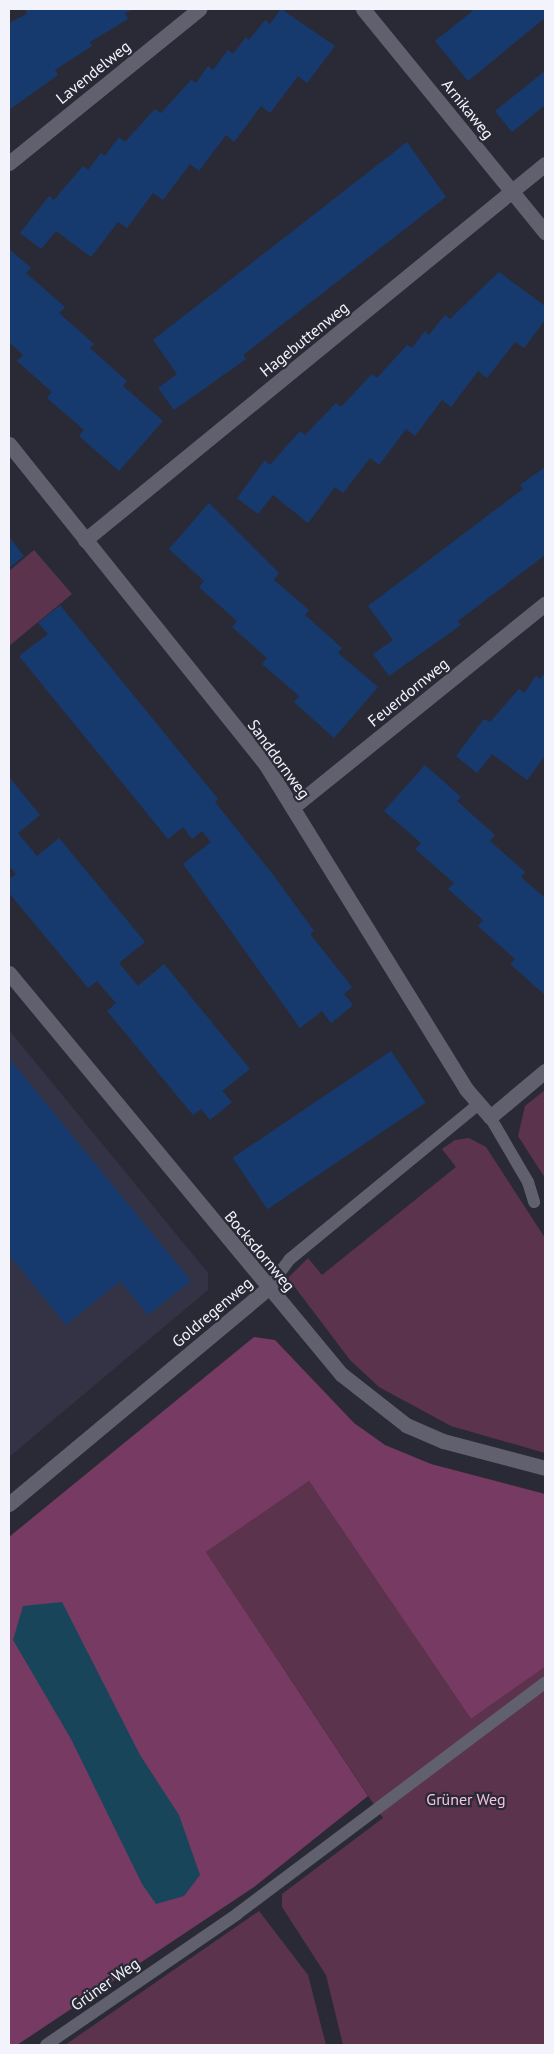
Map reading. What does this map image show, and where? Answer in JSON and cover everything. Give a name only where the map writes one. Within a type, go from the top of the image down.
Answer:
[{"type":"street","name":"Lavendelweg","points":[[9,163],[200,9]]},
{"type":"street","name":"Arnikaweg","points":[[363,9],[545,232]]},
{"type":"street","name":"Hagebuttenweg","points":[[85,540],[545,164]]},
{"type":"street","name":"Sanddornweg","points":[[9,444],[266,765],[479,1104],[490,1117]]},
{"type":"street","name":"Feuerdornweg","points":[[293,807],[545,604]]},
{"type":"street","name":"Bocksdornweg","points":[[9,972],[268,1288],[341,1374],[406,1425],[444,1441],[545,1468]]},
{"type":"street","points":[[490,1117],[545,1071]]},
{"type":"street","name":"Goldregenweg","points":[[9,1504],[268,1288]]},
{"type":"lane","name":"Goldregenweg","points":[[268,1288],[290,1260],[479,1104]]},
{"type":"lane","points":[[490,1117],[528,1182],[534,1202]]},
{"type":"lane","name":"Grüner Weg","points":[[46,2045],[237,1914],[545,1683]]},
{"type":"shaded area","points":[[9,1030],[208,1273],[208,1290],[9,1457]]},
{"type":"shaded area","points":[[254,1337],[275,1340],[354,1423],[385,1445],[431,1464],[545,1494],[545,1667],[471,1719],[309,1481],[206,1552],[368,1796],[254,1887],[17,2045],[9,2045],[9,1537]]},
{"type":"shaded area","points":[[62,1602],[140,1755],[179,1815],[200,1875],[184,1896],[156,1904],[142,1884],[71,1739],[13,1640],[23,1606]]},
{"type":"green space","points":[[34,550],[72,594],[9,646],[9,571]]},
{"type":"green space","points":[[545,1090],[545,1178],[518,1136],[525,1106]]},
{"type":"green space","points":[[469,1138],[486,1147],[545,1238],[545,1453],[451,1426],[379,1387],[350,1360],[288,1278],[308,1258],[322,1275],[456,1167],[442,1149],[455,1140]]},
{"type":"green space","name":"Grüner Weg","points":[[309,1481],[471,1719],[545,1667],[545,2045],[343,2045],[326,1975],[282,1907],[282,1894],[383,1818],[206,1552]]},
{"type":"green space","points":[[259,1911],[308,1975],[326,2045],[65,2045]]},
{"type":"building","points":[[25,9],[134,9],[125,13],[128,19],[90,42],[92,46],[55,70],[58,75],[9,110],[9,23],[27,14]]},
{"type":"building","points":[[281,9],[335,46],[307,83],[298,76],[270,113],[261,106],[234,142],[226,135],[199,171],[190,164],[163,200],[153,193],[127,228],[118,222],[91,257],[56,231],[41,249],[20,233],[49,196],[54,200],[83,166],[88,170],[101,153],[105,156],[119,137],[125,142],[155,109],[161,113],[191,80],[196,83],[208,66],[213,70],[228,50],[233,54],[246,37],[249,40],[265,20],[270,24]]},
{"type":"building","points":[[475,9],[545,9],[545,18],[468,81],[435,41]]},
{"type":"building","points":[[545,71],[545,105],[512,132],[495,111]]},
{"type":"building","points":[[407,142],[446,197],[243,355],[246,359],[174,410],[158,388],[177,374],[153,340]]},
{"type":"building","points":[[9,249],[31,268],[26,273],[65,307],[59,313],[94,344],[90,348],[127,381],[123,386],[163,421],[119,471],[79,436],[84,430],[47,398],[52,392],[17,361],[23,355],[9,342]]},
{"type":"building","points":[[499,272],[545,306],[545,320],[524,348],[515,342],[487,378],[478,371],[451,407],[442,400],[415,436],[406,429],[379,465],[370,458],[343,493],[335,487],[308,523],[273,495],[258,514],[237,498],[265,460],[270,465],[300,431],[305,435],[336,403],[341,407],[372,374],[377,378],[407,345],[412,348],[425,331],[429,335],[445,315],[450,319]]},
{"type":"building","points":[[545,467],[545,555],[458,621],[461,625],[389,676],[373,654],[393,640],[368,606],[523,489],[520,485]]},
{"type":"building","points":[[209,503],[279,573],[274,580],[309,610],[305,615],[342,648],[338,653],[378,687],[334,738],[294,702],[299,696],[262,664],[267,658],[232,627],[237,621],[199,587],[204,581],[169,549]]},
{"type":"building","points":[[9,537],[24,556],[9,568]]},
{"type":"building","points":[[60,605],[218,799],[215,802],[274,876],[314,931],[310,934],[352,987],[344,994],[353,1005],[331,1023],[322,1011],[300,1028],[183,864],[211,842],[202,831],[192,839],[183,827],[168,839],[19,656],[48,634],[38,623]]},
{"type":"building","points":[[545,673],[545,756],[527,780],[492,754],[477,773],[456,756],[484,719],[490,722],[519,689],[524,693],[536,676],[540,679]]},
{"type":"building","points":[[425,765],[461,797],[457,801],[495,835],[490,841],[525,872],[521,877],[545,898],[545,995],[510,964],[515,959],[478,926],[483,920],[448,889],[454,883],[415,849],[421,843],[384,811]]},
{"type":"building","points":[[9,777],[40,815],[18,833],[37,856],[59,838],[145,942],[119,963],[128,974],[138,986],[164,964],[250,1069],[222,1091],[232,1102],[210,1120],[201,1109],[193,1115],[107,1011],[116,1003],[97,981],[88,988],[9,893],[9,879],[16,874],[9,866]]},
{"type":"building","points":[[391,1051],[426,1102],[267,1209],[233,1158]]},
{"type":"building","points":[[9,1058],[191,1281],[148,1315],[120,1281],[66,1325],[9,1255]]}]
